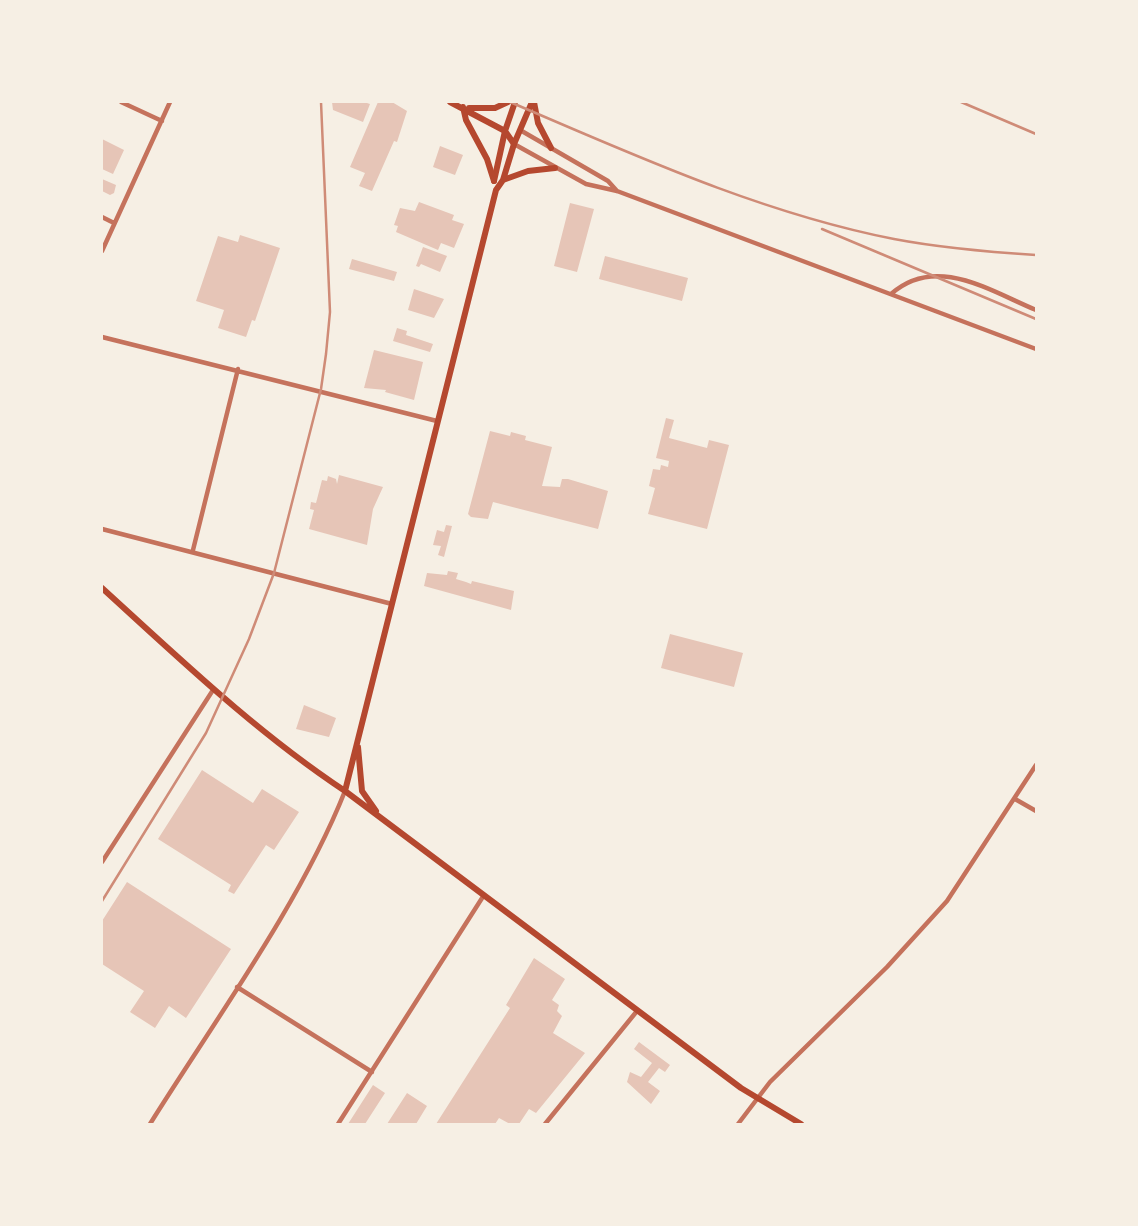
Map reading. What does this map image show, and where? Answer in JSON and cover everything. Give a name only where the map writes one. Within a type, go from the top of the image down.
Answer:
[{"type":"main road","points":[[450,102],[505,131],[514,144]]},
{"type":"main road","points":[[463,107],[484,110],[508,102]]},
{"type":"main road","points":[[494,181],[505,131],[515,102]]},
{"type":"main road","points":[[345,791],[496,190],[503,180],[514,144],[533,102]]},
{"type":"main road","points":[[533,102],[538,123],[551,148]]},
{"type":"main road","points":[[463,107],[466,120],[488,159],[496,190]]},
{"type":"main road","points":[[505,131],[520,130]]},
{"type":"main road","points":[[503,180],[528,171],[555,168]]},
{"type":"main road","points":[[102,588],[213,690],[289,753],[345,791],[637,1011],[757,1098],[801,1125]]},
{"type":"main road","points":[[357,744],[362,790],[381,818]]},
{"type":"street","points":[[121,102],[162,121]]},
{"type":"street","points":[[102,251],[170,102]]},
{"type":"street","points":[[520,130],[608,181],[617,191]]},
{"type":"street","points":[[514,144],[586,184],[617,191],[1037,349]]},
{"type":"street","points":[[102,216],[114,223]]},
{"type":"street","points":[[891,294],[905,282],[930,275],[954,276],[1037,310]]},
{"type":"street","points":[[102,337],[239,369],[437,421]]},
{"type":"street","points":[[193,550],[239,369]]},
{"type":"street","points":[[102,528],[392,604]]},
{"type":"street","points":[[102,862],[213,690]]},
{"type":"street","points":[[738,1125],[757,1098],[931,920],[957,888],[1037,765]]},
{"type":"street","points":[[150,1125],[237,987],[328,834],[345,791]]},
{"type":"street","points":[[1015,799],[1037,811]]},
{"type":"street","points":[[338,1125],[484,895]]},
{"type":"street","points":[[237,987],[372,1072]]},
{"type":"street","points":[[545,1125],[637,1011]]},
{"type":"building","points":[[332,102],[370,104],[363,122],[333,110]]},
{"type":"building","points":[[378,102],[392,102],[407,111],[397,142],[394,141],[372,191],[359,186],[365,173],[350,167]]},
{"type":"building","points":[[102,139],[124,150],[113,174],[102,169]]},
{"type":"building","points":[[440,146],[463,155],[455,175],[433,167]]},
{"type":"building","points":[[102,179],[116,185],[114,193],[110,195],[102,191]]},
{"type":"building","points":[[419,202],[454,215],[452,220],[464,224],[454,248],[441,243],[438,250],[396,232],[398,226],[394,225],[400,208],[415,211]]},
{"type":"building","points":[[570,203],[594,209],[577,272],[554,266]]},
{"type":"building","points":[[240,235],[280,248],[255,321],[252,320],[246,337],[218,328],[224,310],[196,301],[218,236],[238,242]]},
{"type":"building","points":[[423,247],[447,256],[440,272],[421,264],[416,266]]},
{"type":"building","points":[[605,256],[688,278],[682,301],[599,279]]},
{"type":"building","points":[[352,259],[397,272],[394,281],[349,269]]},
{"type":"building","points":[[414,289],[444,299],[434,318],[408,310]]},
{"type":"building","points":[[397,328],[407,331],[406,335],[433,344],[430,352],[393,341]]},
{"type":"building","points":[[374,350],[423,362],[414,400],[385,392],[386,390],[364,388]]},
{"type":"building","points":[[666,418],[674,420],[669,438],[707,448],[709,440],[729,445],[707,529],[648,514],[655,488],[649,486],[653,469],[660,470],[661,465],[668,467],[669,461],[656,458]]},
{"type":"building","points":[[490,431],[510,436],[511,432],[526,436],[525,440],[552,447],[542,486],[560,487],[562,479],[568,479],[608,491],[598,529],[493,502],[488,519],[471,517],[468,514]]},
{"type":"building","points":[[339,475],[383,487],[373,509],[367,545],[309,529],[314,510],[310,509],[311,502],[316,503],[322,480],[327,481],[328,476],[336,479],[337,484]]},
{"type":"building","points":[[446,525],[452,526],[444,557],[438,555],[441,546],[433,545],[437,530],[444,532]]},
{"type":"building","points":[[448,571],[458,573],[456,579],[471,584],[472,581],[514,591],[511,610],[424,586],[427,573],[447,575]]},
{"type":"building","points":[[670,634],[743,653],[734,687],[661,668]]},
{"type":"building","points":[[304,705],[336,718],[329,737],[296,729]]},
{"type":"building","points":[[202,770],[253,803],[262,789],[299,812],[274,850],[266,845],[234,894],[228,891],[231,885],[158,839]]},
{"type":"building","points":[[127,882],[231,949],[186,1018],[169,1006],[155,1028],[130,1012],[144,991],[102,964],[102,921]]},
{"type":"building","points":[[534,958],[565,979],[552,1000],[559,1005],[557,1011],[562,1016],[553,1033],[585,1053],[536,1113],[529,1109],[519,1124],[510,1124],[499,1118],[495,1124],[436,1124],[510,1008],[506,1005]]},
{"type":"building","points":[[639,1042],[670,1065],[665,1072],[659,1068],[648,1082],[660,1091],[651,1104],[627,1082],[630,1072],[641,1077],[652,1063],[634,1049]]},
{"type":"building","points":[[373,1085],[385,1093],[365,1124],[348,1124]]},
{"type":"building","points":[[407,1093],[427,1106],[416,1124],[387,1124]]},
{"type":"railway","points":[[102,901],[206,733],[249,639],[274,573],[321,389],[326,354],[330,312],[321,102]]},
{"type":"railway","points":[[510,102],[699,181],[795,214],[894,239],[1036,255]]},
{"type":"railway","points":[[961,102],[1036,134]]},
{"type":"railway","points":[[822,229],[1036,319]]}]
